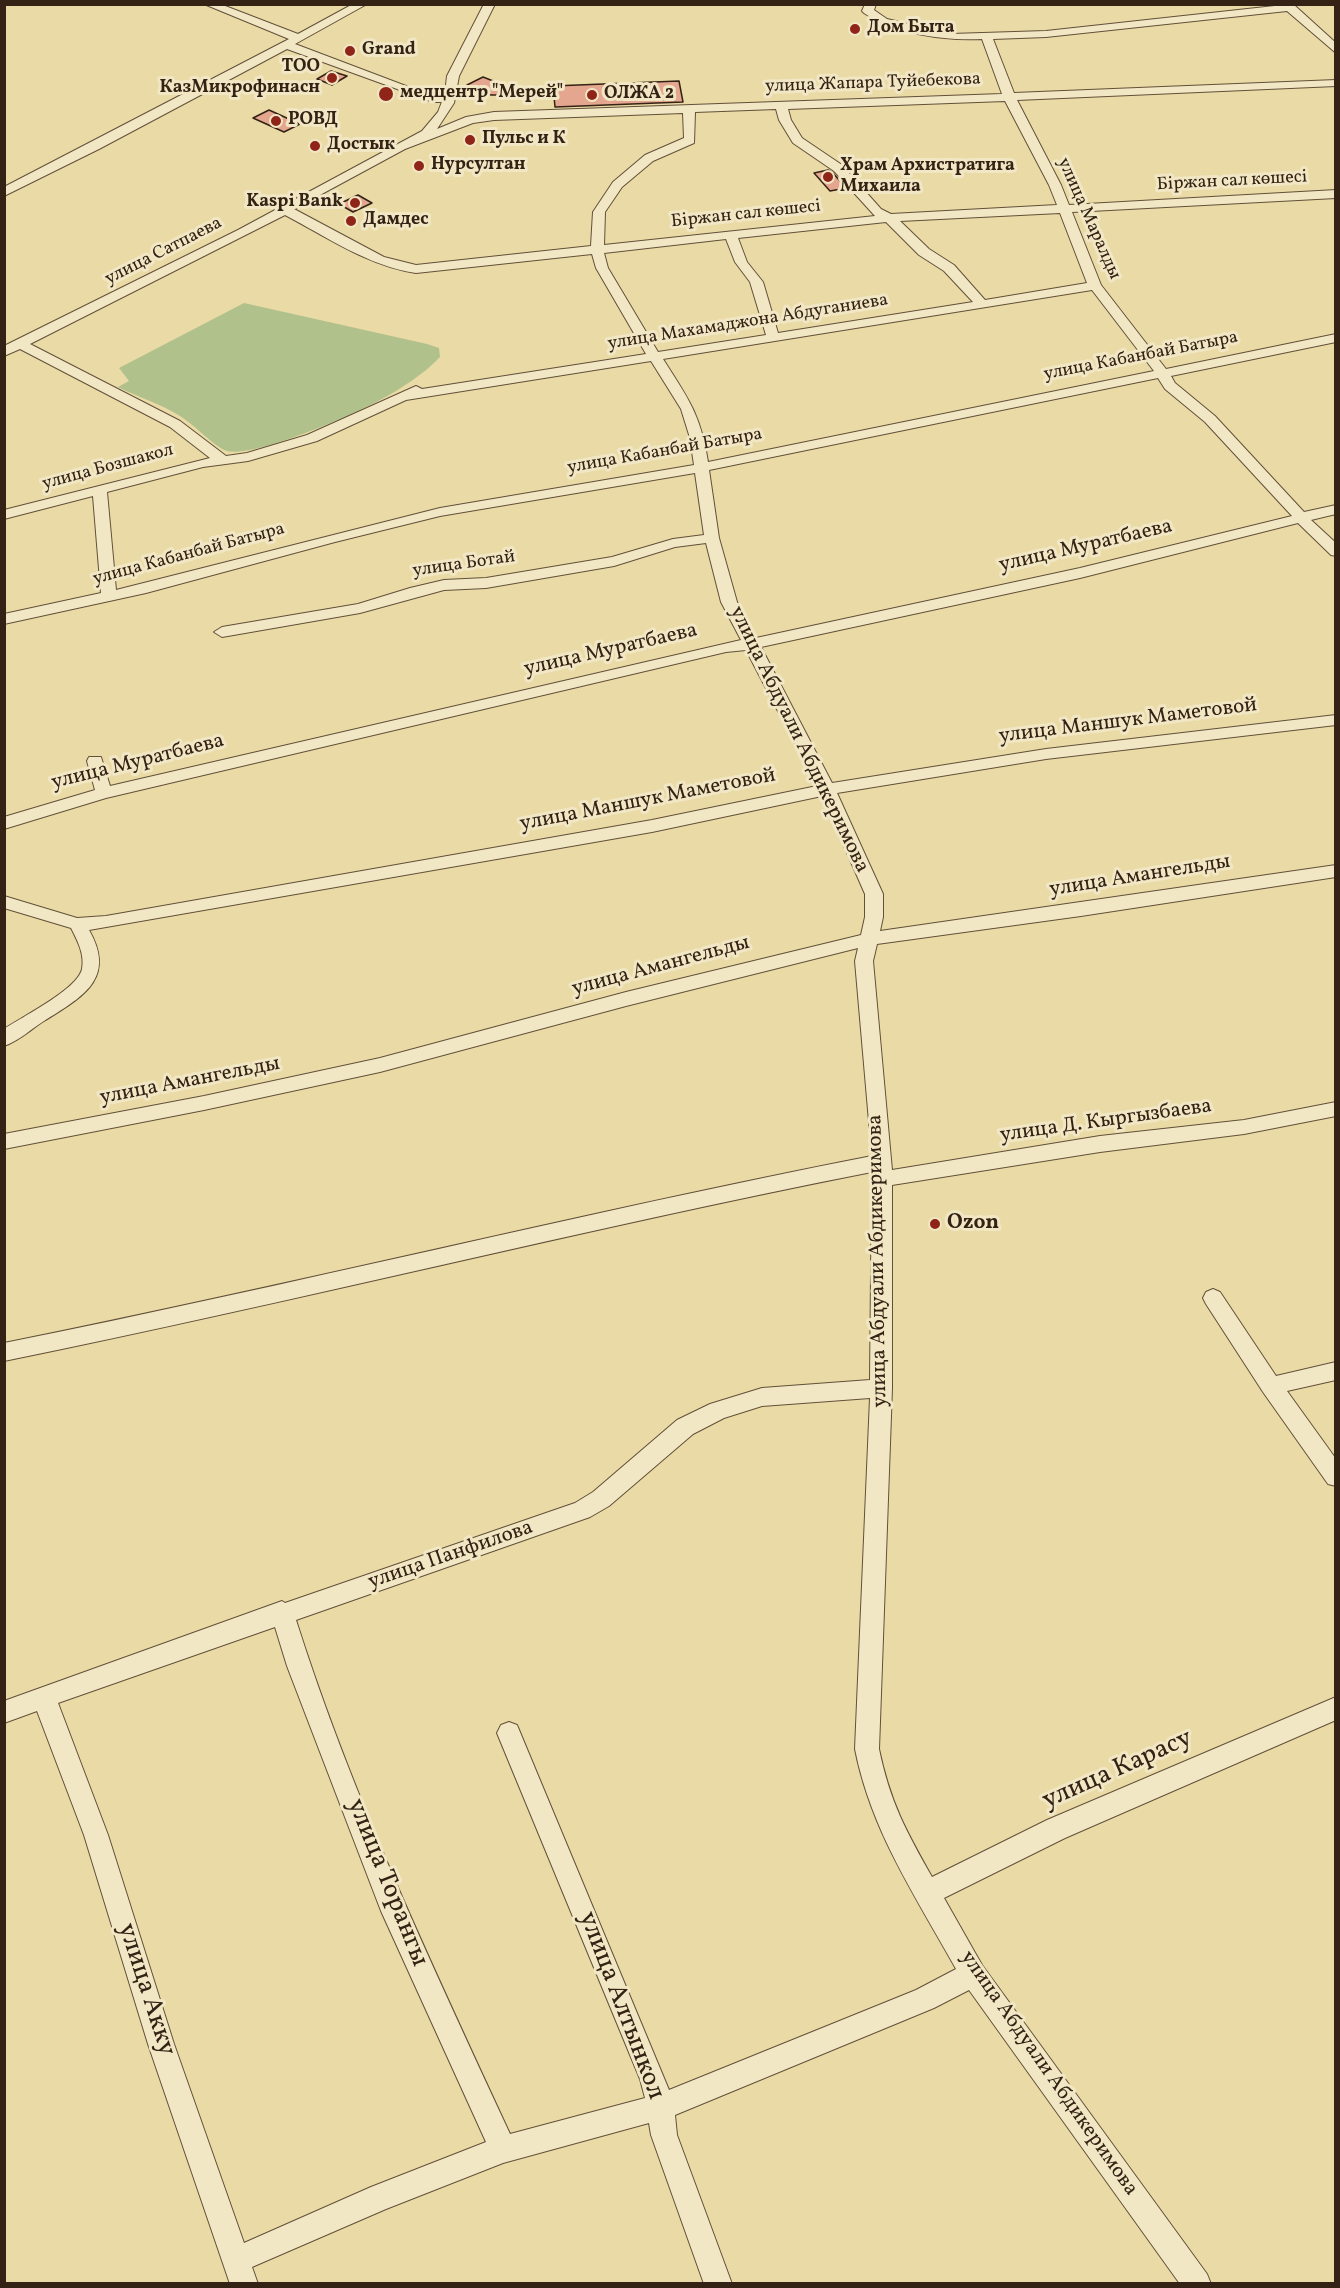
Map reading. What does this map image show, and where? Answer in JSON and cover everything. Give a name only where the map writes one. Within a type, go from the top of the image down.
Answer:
[{"type":"street","points":[[209,4],[298,38]]},
{"type":"street","points":[[4,192],[88,151],[362,4]]},
{"type":"street","name":"улица Сатпаева","points":[[10,347],[242,233],[401,146],[416,142],[434,126],[442,101],[490,4]]},
{"type":"street","points":[[872,4],[868,11],[870,15],[902,27],[951,37],[1046,34],[1287,6],[1335,50]]},
{"type":"street","name":"улица Маралды","points":[[987,37],[1009,97],[1055,185],[1095,286],[1152,357],[1170,386],[1227,436],[1335,552]]},
{"type":"street","points":[[286,45],[482,117]]},
{"type":"street","name":"улица Жапара Туйебекова","points":[[416,142],[482,117],[1335,83]]},
{"type":"street","name":"улица Сатпаева","points":[[401,146],[406,137],[442,101]]},
{"type":"street","points":[[781,105],[785,120],[796,140],[813,149],[832,164],[877,212],[889,218],[924,252],[949,268],[981,303]]},
{"type":"street","name":"улица Абдуали Абдикеримова","points":[[689,109],[690,140],[649,158],[631,171],[606,199],[599,212],[597,249],[602,268],[653,355],[683,399],[694,424],[712,538],[729,602],[827,789],[874,894],[874,917],[864,961],[882,1171],[881,1388],[867,1749],[874,1784],[889,1824],[973,1974],[1197,2283]]},
{"type":"street","name":"Біржан сал көшесі","points":[[284,209],[379,260],[416,269],[889,218],[1335,194]]},
{"type":"street","points":[[731,235],[741,262],[756,282],[772,338]]},
{"type":"street","name":"улица Махамаджона Абдуганиева","points":[[406,396],[1095,286]]},
{"type":"street","name":"улица Кабанбай Батыра","points":[[4,620],[219,570],[331,538],[440,512],[700,468],[1335,338]]},
{"type":"street","points":[[10,347],[98,386],[175,424],[221,459]]},
{"type":"street","points":[[406,396],[424,385]]},
{"type":"street","name":"улица Бозшакол","points":[[4,515],[221,459],[248,457],[312,438],[406,396]]},
{"type":"street","points":[[99,490],[109,597]]},
{"type":"street","name":"улица Муратбаева","points":[[4,823],[104,793],[726,647],[752,644],[1080,573],[1335,509]]},
{"type":"street","name":"улица Ботай","points":[[222,632],[360,608],[414,591],[444,585],[486,583],[614,561],[673,543],[712,538]]},
{"type":"street","name":"улица Маншук Маметовой","points":[[77,924],[106,922],[225,902],[652,826],[827,789],[1046,754],[1335,720]]},
{"type":"street","points":[[95,761],[104,793]]},
{"type":"street","name":"улица Амангельды","points":[[8,1138],[204,1103],[380,1065],[626,999],[869,939],[1081,910],[1335,871]]},
{"type":"street","points":[[4,902],[77,924],[89,942],[93,956],[85,983],[73,995],[38,1015],[4,1039]]},
{"type":"street","name":"улица Д. Кыргызбаева","points":[[4,1352],[129,1328],[383,1269],[797,1178],[882,1171],[1244,1127],[1335,1109]]},
{"type":"street","points":[[1213,1298],[1335,1477]]},
{"type":"street","points":[[1271,1386],[1335,1371]]},
{"type":"street","name":"улица Панфилова","points":[[4,1712],[282,1612],[427,1565],[582,1510],[601,1499],[685,1427],[718,1411],[762,1397],[881,1388]]},
{"type":"street","name":"улица Торангы","points":[[282,1612],[299,1666],[390,1902],[503,2149]]},
{"type":"street","name":"улица Акку","points":[[44,1698],[96,1835],[161,2044],[240,2272]]},
{"type":"street","name":"улица Карасу","points":[[927,1893],[1056,1829],[1335,1708]]},
{"type":"street","name":"улица Алтынкол","points":[[509,1733],[653,2079],[661,2107],[664,2135],[718,2283]]},
{"type":"street","points":[[240,2272],[381,2197],[503,2149],[661,2107],[926,1999],[973,1974]]},
{"type":"green space","points":[[244,303],[427,344],[439,348],[440,357],[412,380],[369,406],[281,442],[241,451],[222,449],[180,416],[118,387],[129,381],[119,368]]},
{"type":"building","name":"ТОО КазМикрофинасн","points":[[331,71],[347,76],[332,85],[317,79]]},
{"type":"building","points":[[483,77],[511,88],[498,95],[491,95],[467,85]]},
{"type":"building","name":"ОЛЖА 2","points":[[679,81],[683,102],[555,107],[553,86]]},
{"type":"building","name":"РОВД","points":[[269,110],[300,124],[284,132],[253,118]]},
{"type":"building","name":"Храм Архистратига Михаила","points":[[828,170],[846,188],[830,191],[814,173]]},
{"type":"building","name":"Kaspi Bank","points":[[358,195],[372,203],[353,212],[339,204]]},
{"type":"place","name":"Дом Быта","points":[[855,29]]},
{"type":"place","name":"Grand","points":[[350,51]]},
{"type":"place","name":"ТОО КазМикрофинасн","points":[[332,78]]},
{"type":"place","name":"медцентр \"Мерей\"","points":[[386,94]]},
{"type":"place","name":"ОЛЖА 2","points":[[592,95]]},
{"type":"place","name":"РОВД","points":[[276,121]]},
{"type":"place","name":"Пульс и К","points":[[470,140]]},
{"type":"place","name":"Достык","points":[[315,146]]},
{"type":"place","name":"Нурсултан","points":[[419,166]]},
{"type":"place","name":"Храм Архистратига Михаила","points":[[828,177]]},
{"type":"place","name":"Kaspi Bank","points":[[355,203]]},
{"type":"place","name":"Дамдес","points":[[351,221]]},
{"type":"place","name":"Ozon","points":[[935,1224]]}]
